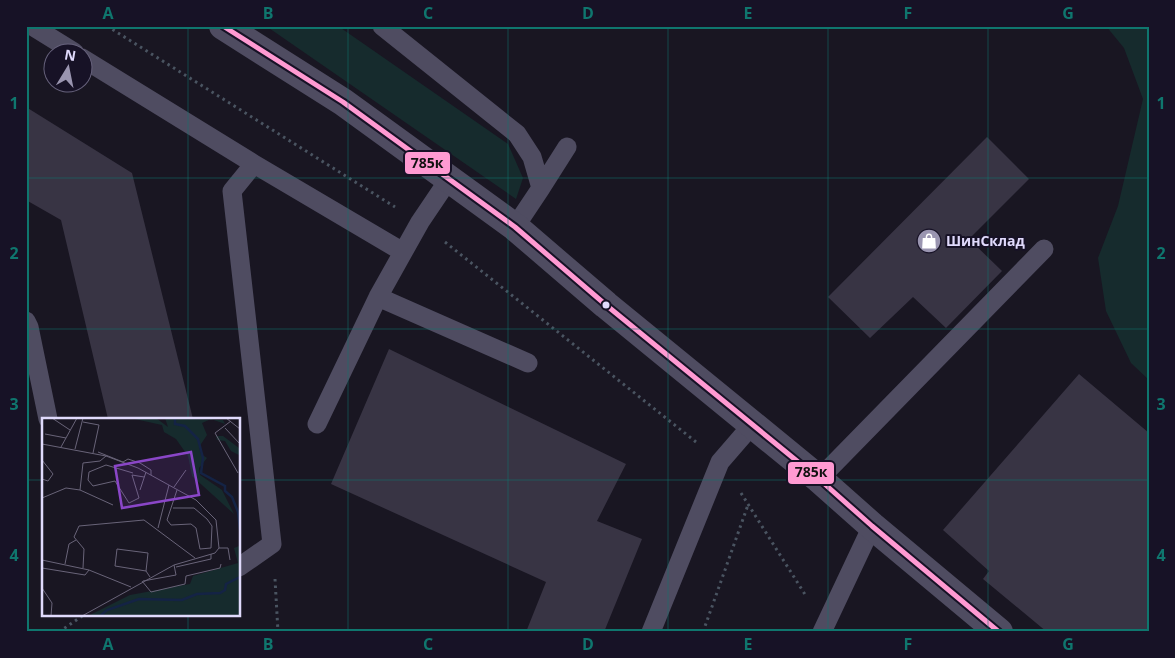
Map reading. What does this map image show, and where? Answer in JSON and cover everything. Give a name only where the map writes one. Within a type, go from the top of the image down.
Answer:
[{"type":"street","points":[[223,26],[343,102],[515,227],[606,305],[819,479],[999,632]]},
{"type":"lane","points":[[32,26],[58,42]]},
{"type":"lane","points":[[382,26],[517,134],[532,157],[541,188]]},
{"type":"lane","points":[[92,64],[254,164],[403,252]]},
{"type":"lane","points":[[515,227],[567,147]]},
{"type":"lane","points":[[240,566],[272,544],[232,191],[254,164]]},
{"type":"lane","points":[[317,424],[378,297],[420,222],[449,179]]},
{"type":"lane","points":[[819,479],[1044,249]]},
{"type":"lane","points":[[378,297],[528,363]]},
{"type":"lane","points":[[26,321],[30,327],[48,418]]},
{"type":"lane","points":[[651,632],[720,462],[752,425]]},
{"type":"lane","points":[[823,629],[872,526]]},
{"type":"path","points":[[107,26],[420,222],[720,462],[823,629]]},
{"type":"path","points":[[703,632],[748,505]]},
{"type":"path","points":[[272,544],[278,632]]},
{"type":"path","points":[[58,632],[82,616]]},
{"type":"green space","points":[[266,26],[338,26],[508,144],[523,178],[516,199]]},
{"type":"green space","points":[[1106,26],[1149,26],[1149,380],[1131,363],[1106,311],[1098,258],[1118,206],[1143,99],[1124,48]]},
{"type":"building","points":[[26,107],[132,173],[193,418],[108,418],[61,220],[26,200]]},
{"type":"building","points":[[987,137],[1029,179],[969,239],[1002,271],[946,328],[913,297],[870,338],[828,297]]},
{"type":"building","points":[[389,349],[626,464],[597,521],[642,539],[604,632],[526,632],[546,582],[331,484]]},
{"type":"building","points":[[1079,374],[1149,433],[1149,632],[1047,632],[983,579],[989,571],[943,530]]},
{"type":"transit line","name":"785к","points":[[223,26],[343,102],[515,227],[606,305],[819,479],[999,632]]},
{"type":"place","name":"ШинСклад","points":[[929,241]]}]
